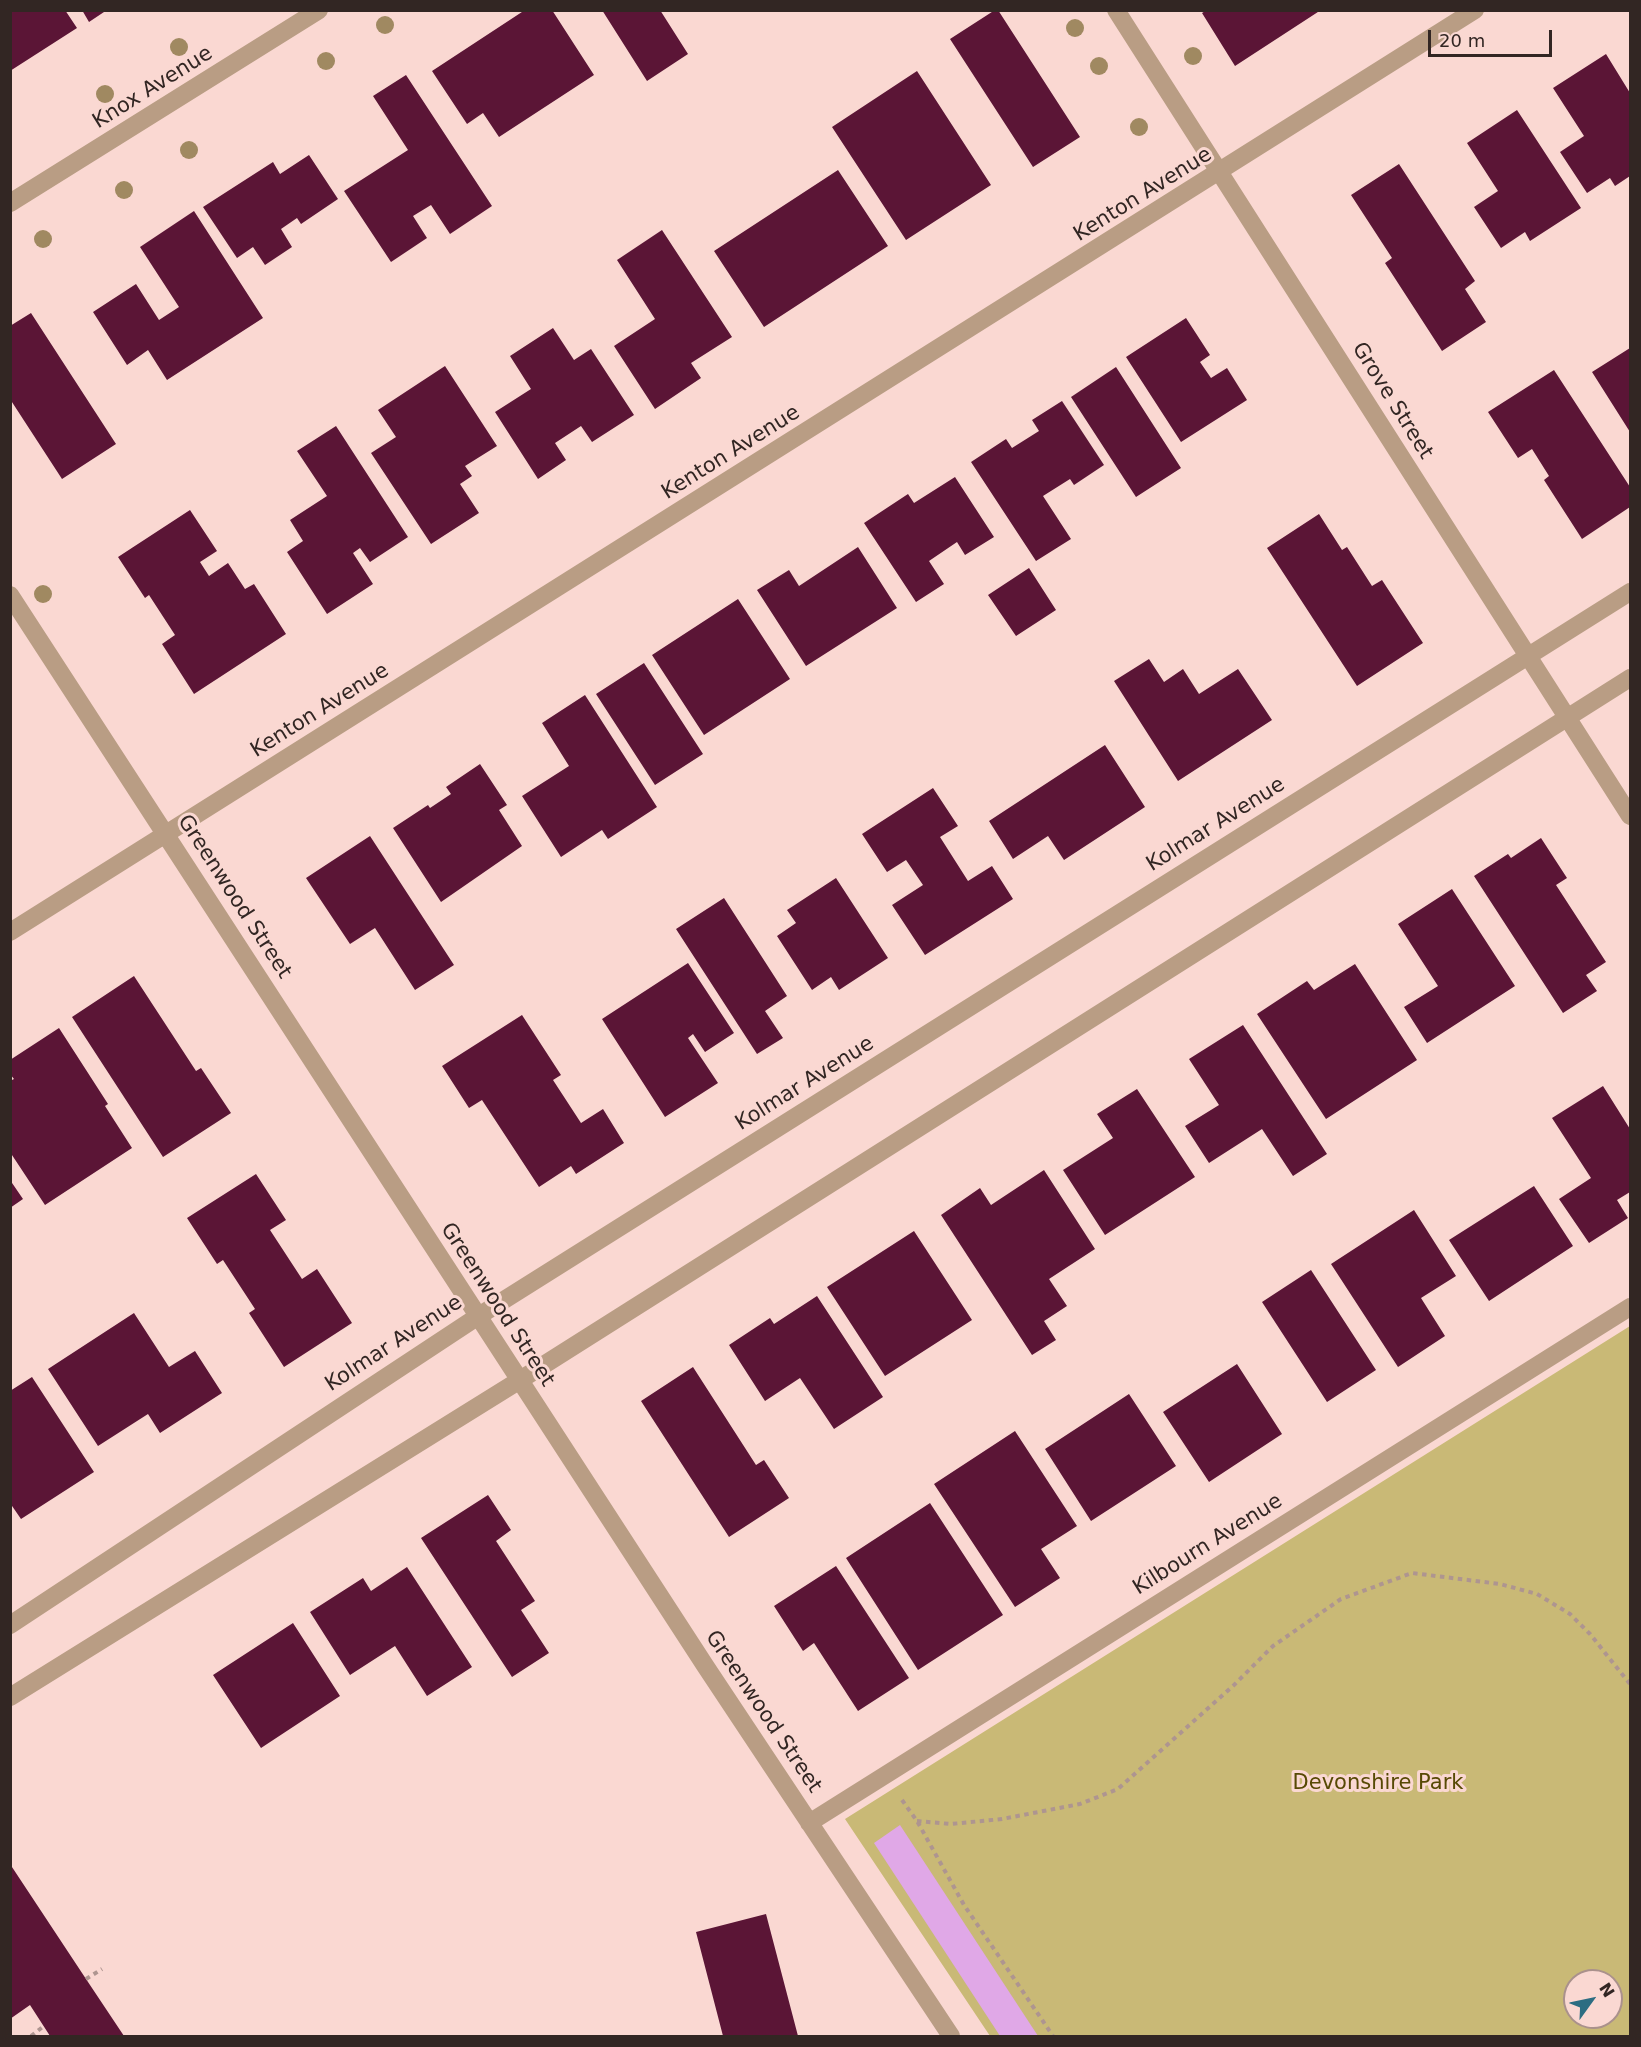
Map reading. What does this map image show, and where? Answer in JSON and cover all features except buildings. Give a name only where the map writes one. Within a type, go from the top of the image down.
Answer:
[{"type":"street","name":"Knox Avenue","points":[[10,203],[319,10]]},
{"type":"street","name":"Grove Street","points":[[1116,10],[1630,816]]},
{"type":"street","name":"Kenton Avenue","points":[[10,932],[1220,173],[1475,10]]},
{"type":"street","name":"Kolmar Avenue","points":[[10,1624],[477,1317],[1630,592]]},
{"type":"street","name":"Greenwood Street","points":[[10,595],[167,834],[477,1317],[951,2037]]},
{"type":"street","points":[[10,1697],[520,1380],[1630,678]]},
{"type":"street","name":"Kilbourn Avenue","points":[[809,1823],[1630,1307]]},
{"type":"path","points":[[917,1821],[951,1824],[1002,1819],[1080,1804],[1118,1789],[1234,1685],[1273,1646],[1341,1599],[1412,1573],[1500,1584],[1537,1594],[1570,1614],[1590,1634],[1630,1684]]},
{"type":"path","points":[[884,1776],[917,1821],[964,1905],[1053,2037]]},
{"type":"path","points":[[86,1979],[102,1969]]},
{"type":"path","points":[[30,2037],[44,2026]]},
{"type":"green space","name":"Devonshire Park","points":[[1630,1326],[1630,2036],[990,2036],[845,1819]]},
{"type":"shaded area","points":[[900,1825],[1038,2036],[1000,2036],[874,1843]]}]
